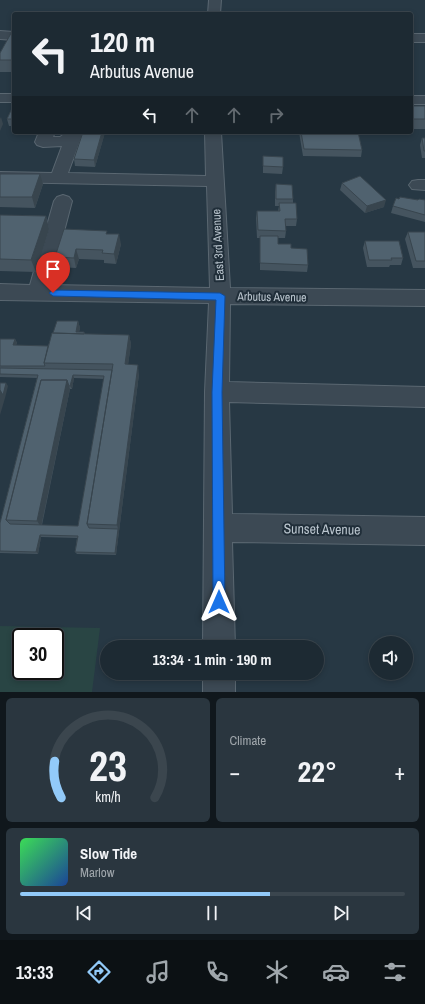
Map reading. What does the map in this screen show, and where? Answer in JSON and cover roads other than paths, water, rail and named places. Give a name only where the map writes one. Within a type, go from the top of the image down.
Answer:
[{"type":"street","points":[[214,12],[215,0]]},
{"type":"street","points":[[0,35],[12,36]]},
{"type":"street","points":[[413,38],[425,38]]},
{"type":"street","points":[[0,98],[12,98]]},
{"type":"street","points":[[413,100],[425,100]]},
{"type":"street","name":"East 3rd Avenue","points":[[213,134],[220,296],[217,392],[219,640]]},
{"type":"street","points":[[58,136],[58,178]]},
{"type":"street","points":[[0,178],[215,181]]},
{"type":"street","points":[[38,293],[63,201]]},
{"type":"street","name":"Arbutus Avenue","points":[[0,292],[425,298]]},
{"type":"street","points":[[217,392],[425,397]]},
{"type":"street","name":"Sunset Avenue","points":[[219,528],[425,531]]},
{"type":"street","points":[[219,680],[219,692]]}]
